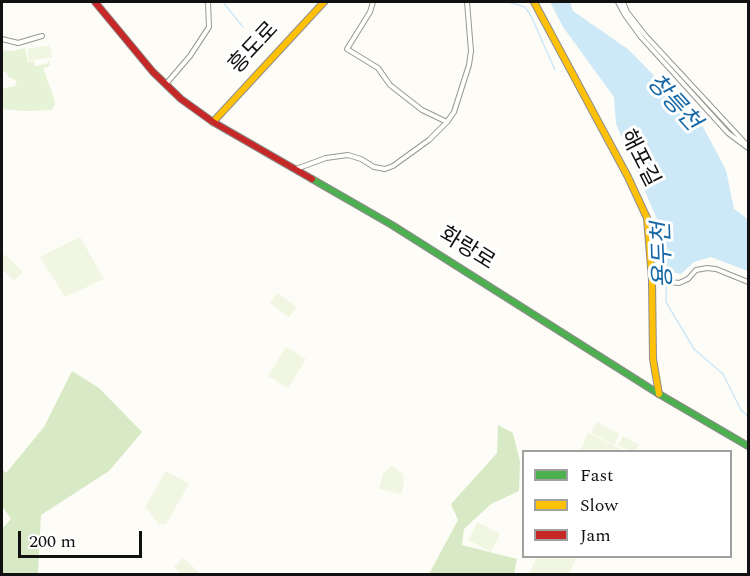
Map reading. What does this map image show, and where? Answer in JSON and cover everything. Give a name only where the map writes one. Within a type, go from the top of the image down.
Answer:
[{"type":"main road","name":"화랑로","points":[[95,2],[153,72],[181,99],[213,122],[402,231],[658,394],[748,446]]},
{"type":"main road","name":"흥도로","points":[[213,122],[324,2]]},
{"type":"main road","name":"해포길","points":[[534,2],[628,177],[647,218],[652,280],[653,359],[658,394]]},
{"type":"street","points":[[166,84],[190,56],[209,27],[208,2]]},
{"type":"street","points":[[373,2],[370,12],[347,49],[378,68],[390,85],[422,110],[447,122]]},
{"type":"street","points":[[296,169],[326,158],[348,155],[361,159],[374,167],[385,169],[393,166],[429,140],[454,112],[469,65],[471,51],[467,2]]},
{"type":"street","points":[[620,2],[645,35],[748,147]]},
{"type":"street","points":[[2,39],[18,43],[42,36]]},
{"type":"street","points":[[652,280],[680,283],[688,279],[696,270],[707,268],[716,269],[748,282]]},
{"type":"green space","points":[[50,45],[52,57],[29,61],[27,49]]},
{"type":"green space","points":[[25,48],[28,62],[34,61],[34,66],[47,64],[49,60],[50,66],[43,68],[54,98],[55,104],[52,110],[2,109],[2,89],[15,86],[17,81],[2,71],[2,50]]},
{"type":"green space","points":[[80,237],[104,279],[65,297],[40,257]]},
{"type":"green space","points":[[5,254],[23,272],[14,281],[2,269],[2,258]]},
{"type":"green space","points":[[278,293],[297,307],[289,317],[270,303]]},
{"type":"green space","points":[[286,347],[306,359],[288,388],[268,376]]},
{"type":"green space","points":[[72,371],[99,388],[142,432],[109,471],[41,515],[38,574],[2,574],[2,529],[11,519],[2,506],[2,469],[6,473],[44,427]]},
{"type":"green space","points":[[597,422],[619,434],[614,445],[591,433]]},
{"type":"green space","points":[[498,425],[513,433],[520,462],[519,491],[491,504],[464,529],[462,545],[517,559],[514,574],[429,574],[458,520],[451,504],[497,453]]},
{"type":"green space","points":[[588,433],[622,450],[580,450]]},
{"type":"green space","points":[[623,436],[639,445],[636,450],[628,450],[618,445]]},
{"type":"green space","points":[[392,466],[403,474],[401,494],[379,489],[383,474]]},
{"type":"green space","points":[[166,471],[189,484],[166,524],[159,524],[145,507]]},
{"type":"green space","points":[[477,522],[500,534],[491,552],[468,540]]},
{"type":"green space","points":[[183,558],[200,573],[182,574],[174,567]]},
{"type":"green space","points":[[536,558],[577,558],[569,574],[529,574]]},
{"type":"water","name":"창릉천","points":[[550,2],[570,2],[573,11],[629,50],[702,125],[726,170],[734,209],[748,219],[748,271],[711,257],[694,262],[681,274],[662,270],[657,219],[616,124],[614,97],[563,27]]},
{"type":"waterway","points":[[223,2],[243,27]]},
{"type":"waterway","points":[[508,2],[525,7],[555,70]]},
{"type":"waterway","name":"용두천","points":[[667,271],[666,302],[694,349],[723,374],[741,410],[748,416]]},
{"type":"traffic: fast","points":[[312,179],[392,225],[659,394],[748,446]]},
{"type":"traffic: slow","points":[[213,122],[324,2]]},
{"type":"traffic: slow","points":[[534,2],[628,177],[647,218],[652,280],[653,359],[659,394]]},
{"type":"traffic: jam","points":[[95,2],[153,72],[181,99],[213,122],[312,179]]}]
